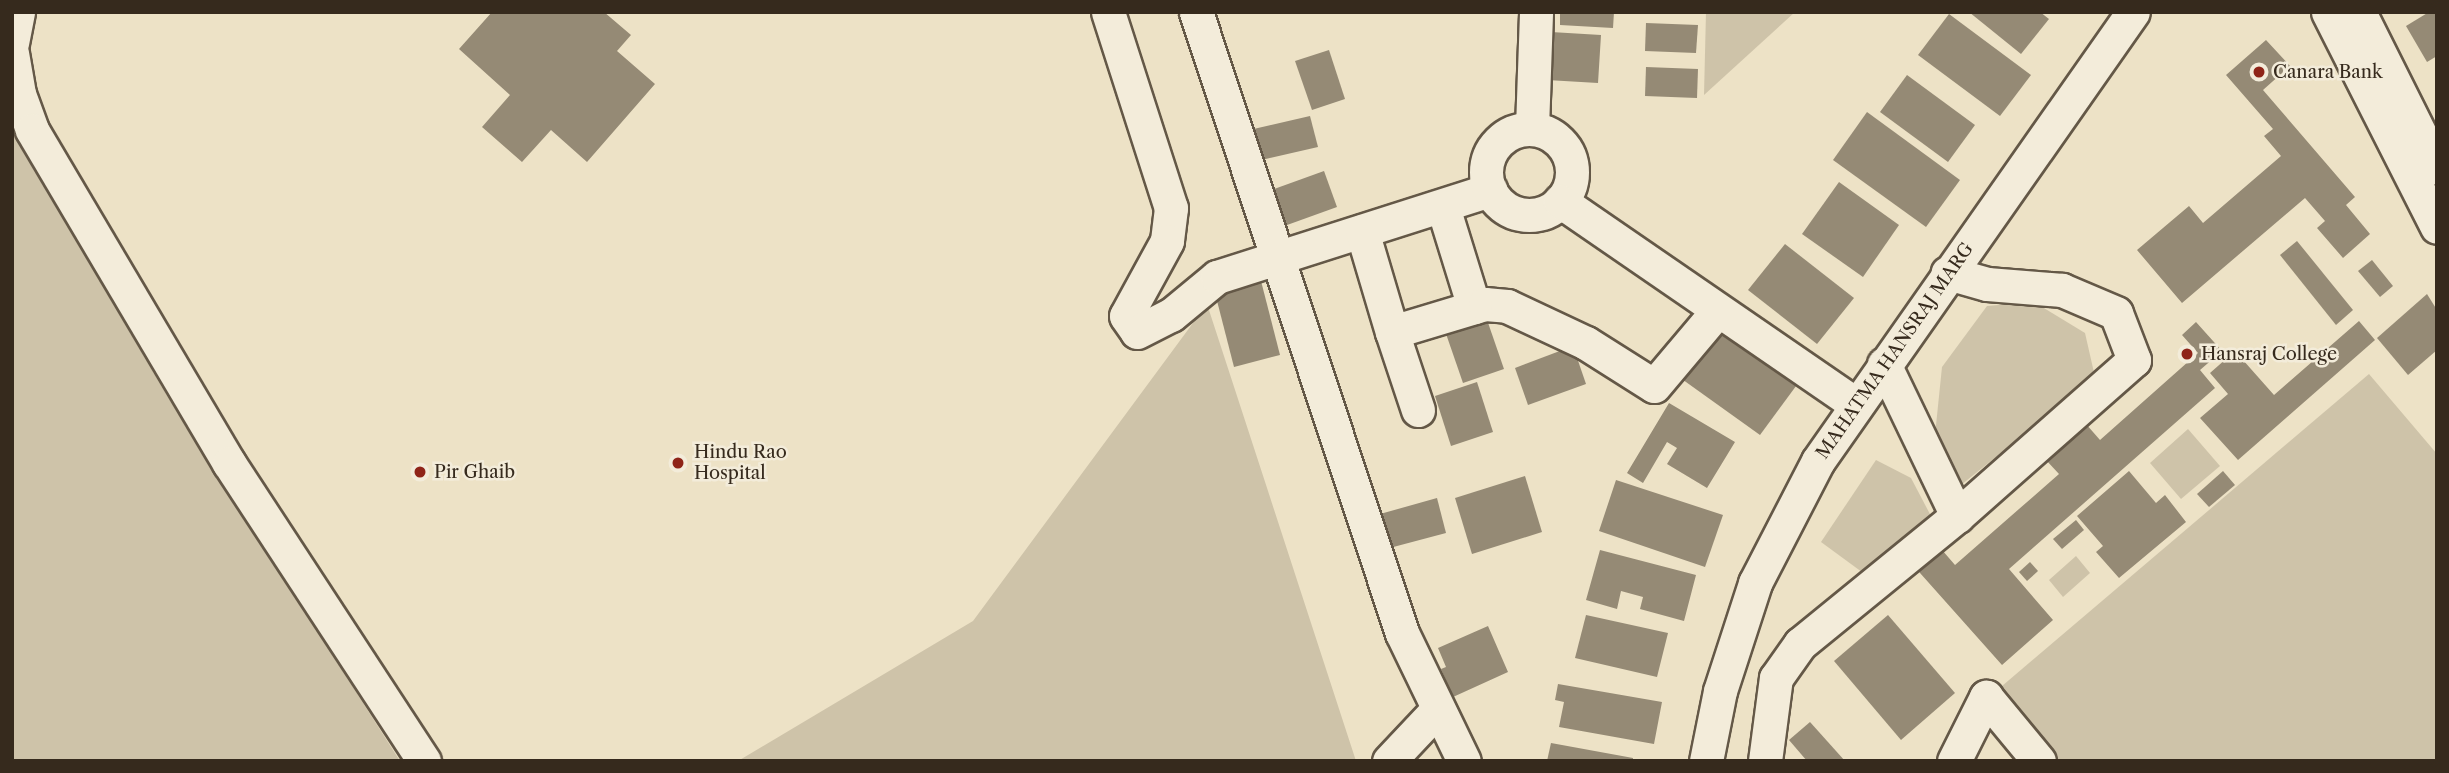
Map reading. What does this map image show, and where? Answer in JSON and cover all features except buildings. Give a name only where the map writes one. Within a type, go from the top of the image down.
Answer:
[{"type":"street","points":[[12,43],[18,12]]},
{"type":"street","points":[[1108,12],[1171,208],[1167,241],[1126,316],[1130,328],[1142,332],[1217,277],[1490,190]]},
{"type":"street","points":[[1196,12],[1402,633],[1464,761]]},
{"type":"street","points":[[1532,128],[1536,12]]},
{"type":"street","name":"MAHATMA HANSRAJ MARG","points":[[1706,761],[1720,691],[1755,583],[1818,461],[1855,404],[2133,12]]},
{"type":"street","points":[[2328,12],[2437,227]]},
{"type":"street","points":[[2359,12],[2437,168]]},
{"type":"street","points":[[12,53],[19,94],[32,130],[229,463],[424,761]]},
{"type":"street","points":[[1532,128],[1558,140],[1568,154],[1569,187],[1560,201],[1547,211],[1514,213],[1490,190],[1488,158],[1497,144],[1511,133],[1532,128]]},
{"type":"street","points":[[1560,201],[1855,404]]},
{"type":"street","points":[[1443,207],[1474,307]]},
{"type":"street","points":[[1362,230],[1418,410]]},
{"type":"street","points":[[1765,761],[1776,678],[1800,644],[1957,516],[2134,360],[2116,313],[2062,290],[1987,284],[1948,273]]},
{"type":"street","points":[[1392,332],[1474,307],[1507,306],[1528,312],[1654,386],[1718,310]]},
{"type":"street","points":[[1884,363],[1957,516]]},
{"type":"street","points":[[1954,761],[1986,697],[2039,761]]},
{"type":"street","points":[[1389,761],[1437,710]]},
{"type":"shaded area","points":[[1706,12],[1795,12],[1704,95]]},
{"type":"shaded area","points":[[12,115],[28,158],[166,394],[400,761],[12,761]]},
{"type":"shaded area","points":[[2034,302],[2085,333],[2095,377],[1961,485],[1935,435],[1942,367],[1987,306]]},
{"type":"shaded area","points":[[1207,304],[1356,761],[738,761],[973,621]]},
{"type":"shaded area","points":[[2369,374],[2437,454],[2437,761],[2054,761],[1995,692]]},
{"type":"shaded area","points":[[2188,429],[2220,466],[2181,499],[2150,463]]},
{"type":"shaded area","points":[[1876,460],[1911,478],[1932,518],[1866,575],[1821,542]]},
{"type":"shaded area","points":[[2076,556],[2090,573],[2063,597],[2049,580]]},
{"type":"place","name":"Canara Bank","points":[[2259,72]]},
{"type":"place","name":"Hansraj College","points":[[2187,354]]},
{"type":"place","name":"Hindu Rao Hospital","points":[[678,463]]},
{"type":"place","name":"Pir Ghaib","points":[[420,472]]}]
